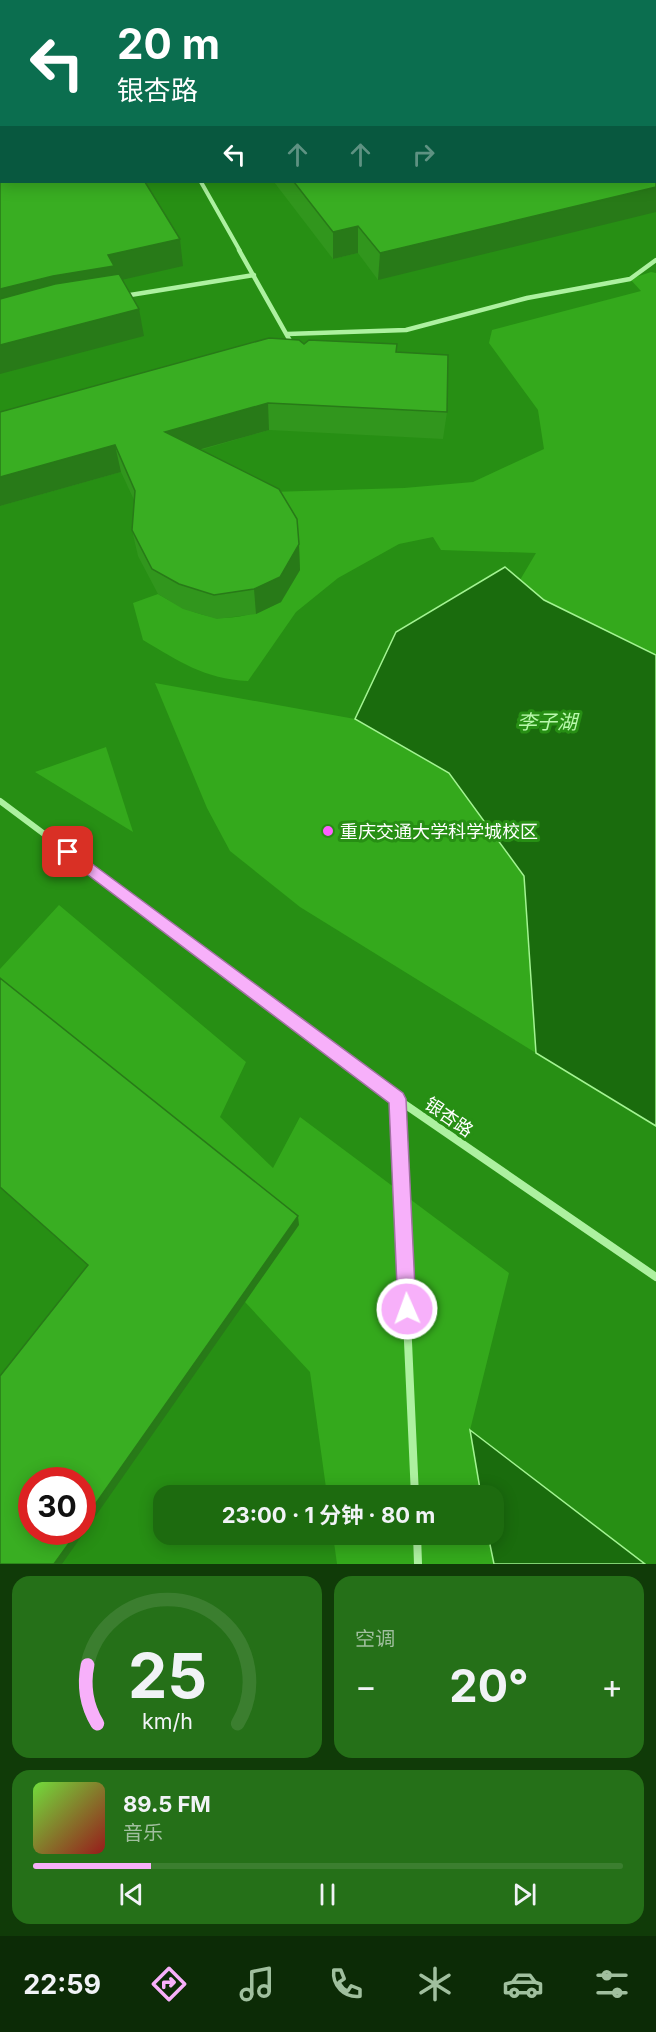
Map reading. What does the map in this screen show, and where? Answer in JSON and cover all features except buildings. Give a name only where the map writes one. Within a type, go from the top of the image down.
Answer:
[{"type":"street","points":[[202,183],[296,351]]},
{"type":"street","points":[[286,334],[406,330],[527,298],[630,279],[655,261]]},
{"type":"street","points":[[117,297],[254,275]]},
{"type":"street","name":"银杏路","points":[[0,801],[398,1099],[656,1277]]},
{"type":"street","points":[[398,1099],[415,1485]]},
{"type":"street","points":[[417,1545],[418,1564]]},
{"type":"shaded area","points":[[651,272],[656,273],[656,655],[544,600],[520,580],[536,553],[441,550],[433,537],[399,544],[338,578],[296,612],[248,681],[218,677],[192,668],[143,640],[133,603],[158,594],[190,610],[218,618],[247,615],[281,602],[237,493],[404,488],[473,482],[544,449],[538,410],[489,343],[492,330],[641,291],[630,279]]},
{"type":"shaded area","points":[[155,683],[355,719],[449,773],[524,876],[536,1053],[300,907],[230,851],[207,808]]},
{"type":"shaded area","points":[[106,747],[133,832],[35,772]]},
{"type":"shaded area","points":[[59,905],[246,1062],[220,1117],[273,1168],[300,1117],[509,1273],[470,1430],[479,1485],[326,1485],[310,1372],[245,1302],[0,984],[0,969]]},
{"type":"shaded area","points":[[334,1545],[490,1545],[494,1564],[337,1564]]},
{"type":"water","name":"李子湖","points":[[505,567],[544,600],[656,655],[656,1126],[536,1053],[524,876],[449,773],[355,719],[396,632]]},
{"type":"water","points":[[470,1430],[645,1564],[494,1564],[490,1545],[504,1545],[504,1485],[479,1485]]},
{"type":"place","name":"重庆交通大学科学城校区","points":[[328,831]]},
{"type":"route","points":[[68,852],[398,1099],[407,1309]]}]
